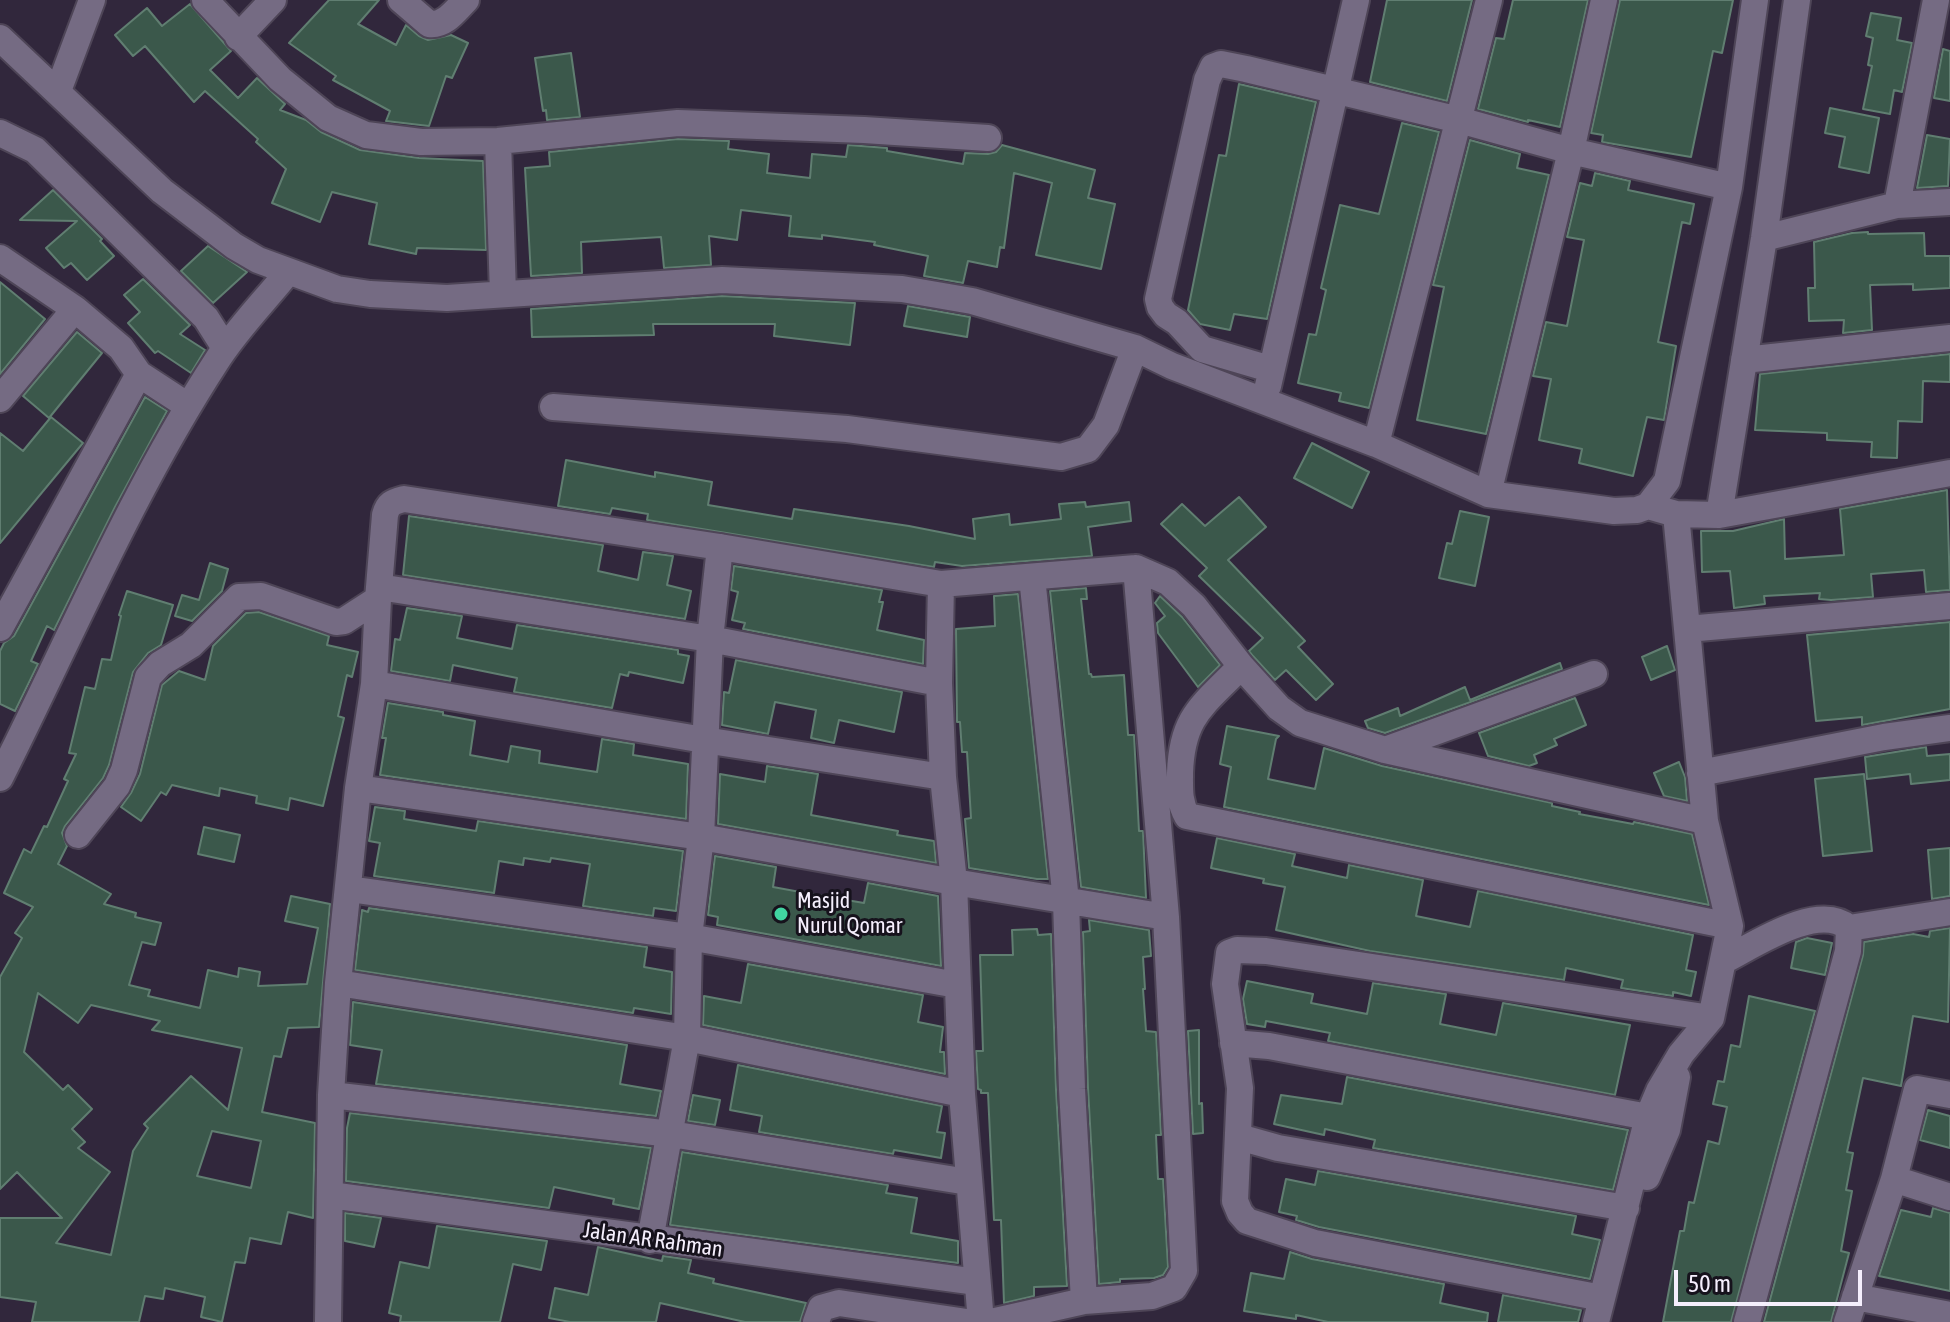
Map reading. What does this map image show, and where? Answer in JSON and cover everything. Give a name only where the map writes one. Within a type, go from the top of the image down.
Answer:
[{"type":"street","points":[[58,91],[92,0]]},
{"type":"street","points":[[205,0],[280,79],[328,118],[366,135],[421,142],[498,141],[678,123],[988,138]]},
{"type":"street","points":[[238,37],[273,0]]},
{"type":"street","points":[[401,0],[434,25],[443,23],[466,0]]},
{"type":"street","points":[[1266,401],[1270,369],[1356,0]]},
{"type":"street","points":[[1376,444],[1489,0]]},
{"type":"street","points":[[1488,494],[1604,0]]},
{"type":"street","points":[[1648,506],[1667,481],[1729,187],[1755,0]]},
{"type":"street","points":[[1719,515],[1764,238],[1797,0]]},
{"type":"street","points":[[1897,205],[1936,0]]},
{"type":"street","points":[[0,38],[162,191],[234,246],[258,260],[337,289],[447,298],[722,280],[902,289],[972,301],[1135,348],[1172,366],[1376,444],[1488,494],[1614,511],[1628,512],[1648,506],[1676,514],[1719,515],[1950,473]]},
{"type":"street","points":[[1270,369],[1202,349],[1160,307],[1158,299],[1207,80],[1213,67],[1221,64],[1729,187]]},
{"type":"street","points":[[0,133],[35,150],[206,318],[225,348]]},
{"type":"street","points":[[498,141],[503,294]]},
{"type":"street","points":[[1764,238],[1897,205],[1950,202]]},
{"type":"street","points":[[0,258],[75,309],[121,348],[139,374],[188,406]]},
{"type":"street","points":[[0,778],[97,579],[188,406],[225,348],[288,272]]},
{"type":"street","points":[[0,399],[75,309]]},
{"type":"street","points":[[1744,360],[1950,338]]},
{"type":"street","points":[[553,407],[847,429],[1061,457],[1088,449],[1106,425],[1135,348]]},
{"type":"street","points":[[0,628],[139,374]]},
{"type":"street","points":[[328,1322],[331,1095],[338,983],[358,788],[374,684],[378,593],[387,507],[392,502],[404,499],[941,584],[1136,568],[1168,582],[1194,606],[1279,708],[1300,723],[1385,750],[1705,821]]},
{"type":"street","points":[[1602,1314],[1648,1117],[1681,1054],[1711,1018],[1730,926],[1705,821],[1676,514]]},
{"type":"street","points":[[0,586],[55,524]]},
{"type":"street","points":[[650,1240],[687,1038],[689,937],[701,837],[710,639],[720,547]]},
{"type":"street","points":[[991,1322],[1084,1301],[1152,1296],[1174,1288],[1184,1271],[1166,917],[1136,568]]},
{"type":"street","points":[[1032,577],[1066,901],[1072,1089],[1084,1301]]},
{"type":"street","points":[[941,584],[939,683],[943,777],[954,882],[962,1094],[981,1322]]},
{"type":"street","points":[[78,835],[117,786],[148,677],[160,664],[191,645],[239,597],[261,596],[336,622],[344,621],[378,593],[710,639],[939,683]]},
{"type":"street","points":[[1687,629],[1950,606]]},
{"type":"street","points":[[1241,666],[1196,714],[1183,739],[1179,797],[1187,816],[1730,926]]},
{"type":"street","points":[[1385,750],[1594,674]]},
{"type":"street","points":[[374,684],[943,777]]},
{"type":"street","points":[[1700,773],[1884,737],[1950,728]]},
{"type":"street","points":[[358,788],[701,837],[1166,917]]},
{"type":"street","points":[[349,889],[689,937],[957,985]]},
{"type":"street","points":[[1723,961],[1804,920],[1829,920],[1843,923],[1849,928],[1950,912]]},
{"type":"street","points":[[1747,1322],[1848,951],[1849,928]]},
{"type":"street","points":[[1602,1314],[1315,1243],[1247,1221],[1235,1201],[1240,1088],[1226,971],[1229,953],[1237,950],[1266,951],[1711,1018]]},
{"type":"street","points":[[338,983],[687,1038],[962,1094]]},
{"type":"street","points":[[1233,1043],[1269,1046],[1648,1117]]},
{"type":"street","points":[[1602,1314],[1646,1180],[1667,1130],[1681,1054]]},
{"type":"street","points":[[1847,1322],[1894,1179],[1917,1089],[1950,1095]]},
{"type":"street","points":[[331,1095],[671,1134],[968,1182]]},
{"type":"street","points":[[1239,1137],[1278,1148],[1626,1208]]},
{"type":"street","points":[[1894,1179],[1950,1197]]},
{"type":"street","name":"Jalan AR Rahman","points":[[330,1195],[977,1282]]},
{"type":"street","points":[[1855,1297],[1950,1315]]},
{"type":"street","points":[[816,1322],[821,1308],[839,1303],[967,1322]]},
{"type":"building","points":[[329,0],[379,0],[358,24],[396,45],[406,25],[428,40],[451,35],[468,43],[452,78],[446,76],[429,126],[386,121],[390,111],[333,80],[336,76],[289,43]]},
{"type":"building","points":[[1387,0],[1472,0],[1447,101],[1370,82]]},
{"type":"building","points":[[1513,0],[1588,0],[1560,127],[1478,109],[1496,38],[1504,39]]},
{"type":"building","points":[[1620,0],[1733,0],[1722,53],[1713,51],[1691,157],[1602,142],[1603,135],[1591,133]]},
{"type":"building","points":[[190,4],[231,51],[210,70],[238,98],[257,78],[285,104],[280,110],[306,120],[321,132],[360,150],[419,158],[483,161],[486,250],[417,248],[416,254],[369,244],[377,203],[332,192],[320,222],[272,203],[286,169],[256,142],[258,139],[205,91],[194,102],[145,46],[133,56],[115,35],[147,8],[162,26]]},
{"type":"building","points":[[1871,13],[1901,18],[1897,40],[1912,43],[1902,92],[1894,90],[1890,114],[1863,109],[1872,66],[1868,65],[1873,38],[1866,36]]},
{"type":"building","points":[[1943,49],[1950,51],[1950,101],[1934,98]]},
{"type":"building","points":[[571,53],[580,117],[547,120],[535,58]]},
{"type":"building","points":[[1239,84],[1316,102],[1267,319],[1234,314],[1230,330],[1200,324],[1188,310],[1219,155],[1226,156]]},
{"type":"building","points":[[1830,108],[1879,118],[1869,173],[1839,167],[1845,137],[1825,133]]},
{"type":"building","points":[[1402,123],[1439,132],[1369,408],[1339,401],[1341,393],[1298,383],[1309,334],[1316,335],[1326,290],[1321,288],[1340,205],[1379,214]]},
{"type":"building","points":[[1927,135],[1950,139],[1948,186],[1917,188]]},
{"type":"building","points":[[678,139],[729,141],[728,149],[769,154],[767,173],[810,178],[812,154],[846,157],[848,145],[887,148],[887,151],[963,164],[965,153],[988,154],[996,152],[1002,145],[1095,170],[1088,198],[1115,204],[1101,269],[1036,255],[1052,183],[1014,173],[1004,248],[1000,247],[997,267],[968,261],[963,283],[924,276],[928,256],[874,245],[875,242],[822,235],[822,239],[789,236],[791,216],[741,210],[737,240],[709,236],[711,265],[664,268],[661,237],[581,242],[582,273],[531,276],[525,168],[550,166],[549,152]]},
{"type":"building","points":[[1470,140],[1520,154],[1517,168],[1549,175],[1486,434],[1417,420],[1444,287],[1433,285]]},
{"type":"building","points":[[1595,173],[1630,181],[1628,190],[1694,204],[1690,224],[1682,222],[1658,342],[1676,346],[1664,420],[1647,417],[1633,476],[1579,463],[1582,449],[1539,440],[1551,379],[1533,376],[1546,322],[1567,326],[1584,240],[1567,237],[1580,183],[1592,186]]},
{"type":"building","points":[[53,190],[102,239],[100,241],[114,256],[87,280],[71,263],[64,268],[46,248],[77,221],[20,220]]},
{"type":"building","points":[[1868,232],[1924,233],[1925,256],[1950,256],[1950,288],[1913,290],[1913,284],[1870,285],[1872,330],[1843,333],[1844,320],[1809,321],[1808,288],[1815,288],[1814,242]]},
{"type":"building","points":[[208,246],[247,272],[213,303],[181,271]]},
{"type":"building","points":[[143,279],[190,325],[180,334],[205,350],[191,373],[158,351],[155,353],[128,323],[140,312],[124,295]]},
{"type":"building","points":[[0,282],[45,319],[0,374]]},
{"type":"building","points":[[722,296],[855,303],[850,345],[774,336],[775,324],[653,324],[654,335],[532,337],[531,309]]},
{"type":"building","points":[[908,306],[970,317],[967,337],[904,326]]},
{"type":"building","points":[[77,332],[102,353],[49,418],[23,396]]},
{"type":"building","points":[[1950,354],[1950,382],[1923,381],[1922,422],[1898,421],[1897,458],[1871,457],[1872,442],[1827,440],[1827,433],[1755,430],[1760,374]]},
{"type":"building","points":[[145,397],[167,411],[54,630],[47,626],[31,661],[38,664],[15,711],[0,704],[0,651],[4,643],[14,636]]},
{"type":"building","points":[[51,417],[83,443],[0,543],[0,433],[23,451]]},
{"type":"building","points":[[1312,443],[1369,472],[1352,508],[1294,478]]},
{"type":"building","points":[[566,460],[655,477],[655,472],[712,482],[708,505],[792,519],[794,509],[975,539],[973,519],[1009,514],[1010,525],[1061,519],[1059,504],[1085,502],[1086,507],[1129,502],[1131,521],[1088,527],[1092,556],[962,566],[935,562],[934,567],[647,520],[648,514],[612,508],[610,514],[558,506]]},
{"type":"building","points":[[1947,490],[1950,590],[1926,592],[1924,570],[1871,574],[1873,597],[1831,600],[1819,599],[1820,593],[1764,596],[1765,604],[1734,608],[1730,571],[1702,572],[1701,531],[1733,531],[1784,519],[1785,559],[1844,555],[1840,509]]},
{"type":"building","points":[[1239,497],[1266,527],[1228,560],[1305,641],[1298,647],[1333,684],[1316,700],[1286,670],[1275,680],[1253,656],[1249,651],[1263,638],[1199,576],[1207,568],[1161,524],[1182,504],[1205,526]]},
{"type":"building","points":[[1460,511],[1489,517],[1475,586],[1439,578],[1447,543],[1452,544]]},
{"type":"building","points":[[409,516],[603,545],[598,571],[638,580],[643,552],[673,556],[667,585],[691,591],[685,619],[403,575]]},
{"type":"building","points":[[210,563],[228,569],[222,591],[192,621],[175,616],[182,595],[199,600]]},
{"type":"building","points":[[734,566],[882,590],[879,602],[883,602],[877,630],[924,640],[923,664],[743,629],[745,623],[732,620],[738,592],[731,590]]},
{"type":"building","points":[[1086,588],[1087,599],[1081,599],[1089,674],[1092,677],[1124,675],[1128,735],[1134,735],[1146,898],[1081,887],[1050,591]]},
{"type":"building","points":[[127,591],[173,605],[161,645],[148,653],[133,672],[109,765],[103,778],[65,826],[62,833],[67,846],[58,864],[111,894],[104,904],[136,913],[135,917],[161,923],[155,945],[142,942],[129,985],[150,990],[148,996],[200,1008],[208,970],[238,977],[239,968],[260,972],[258,986],[307,984],[318,928],[285,921],[291,896],[330,904],[319,1027],[288,1028],[281,1057],[274,1056],[262,1112],[315,1123],[313,1218],[288,1212],[281,1244],[250,1238],[245,1263],[235,1262],[222,1322],[201,1317],[205,1297],[165,1288],[163,1299],[145,1296],[139,1322],[32,1322],[36,1302],[0,1297],[0,1218],[62,1218],[17,1172],[0,1189],[0,977],[22,938],[15,933],[33,907],[4,893],[24,849],[31,853],[44,826],[47,827],[68,781],[64,779],[76,754],[69,753],[85,687],[95,689],[102,659],[111,660]],"holes":[[[38,993],[78,1023],[91,1005],[160,1021],[152,1030],[242,1048],[228,1110],[191,1076],[144,1124],[148,1128],[133,1151],[111,1255],[56,1243],[110,1172],[78,1148],[85,1142],[72,1129],[92,1109],[68,1085],[63,1090],[24,1052]],[[212,1131],[261,1141],[251,1188],[197,1176]]]},
{"type":"building","points":[[1018,594],[1048,879],[969,868],[965,819],[971,818],[967,752],[962,752],[960,722],[957,722],[956,629],[995,626],[994,596]]},
{"type":"building","points":[[1160,596],[1182,617],[1220,665],[1198,687],[1158,633],[1157,623],[1165,616],[1155,603]]},
{"type":"building","points":[[407,608],[462,616],[457,638],[512,649],[517,625],[678,650],[678,654],[689,656],[683,683],[629,672],[628,676],[620,674],[612,708],[514,692],[517,678],[453,665],[450,681],[391,671],[395,639],[400,640]]},
{"type":"building","points":[[259,612],[329,636],[327,645],[358,652],[352,677],[347,675],[338,716],[344,718],[323,806],[290,798],[288,810],[256,803],[257,796],[220,788],[219,796],[172,785],[166,795],[161,792],[141,821],[121,807],[140,774],[162,685],[179,671],[205,680],[213,646],[246,613]]},
{"type":"building","points":[[1950,622],[1950,709],[1862,725],[1862,717],[1816,721],[1807,635]]},
{"type":"building","points":[[1667,646],[1675,670],[1651,680],[1642,657]]},
{"type":"building","points":[[736,660],[902,692],[894,732],[839,720],[834,743],[811,738],[816,710],[775,702],[768,734],[722,725],[724,692],[729,693]]},
{"type":"building","points":[[1560,663],[1562,669],[1385,733],[1368,728],[1365,721],[1398,708],[1400,716],[1465,687],[1470,700]]},
{"type":"building","points":[[1575,698],[1586,725],[1554,739],[1557,745],[1534,755],[1537,763],[1529,766],[1488,756],[1479,733]]},
{"type":"building","points":[[388,703],[475,721],[470,755],[508,762],[511,746],[540,751],[539,763],[597,772],[602,739],[634,744],[633,755],[688,764],[686,819],[380,775]]},
{"type":"building","points":[[1227,726],[1279,736],[1268,779],[1315,789],[1324,748],[1382,766],[1552,803],[1552,806],[1579,814],[1692,834],[1709,905],[1224,807],[1231,767],[1220,764]]},
{"type":"building","points":[[1926,747],[1927,756],[1950,754],[1950,780],[1911,784],[1910,774],[1867,779],[1865,757]]},
{"type":"building","points":[[1679,762],[1685,777],[1687,801],[1664,796],[1654,773]]},
{"type":"building","points":[[767,766],[818,774],[811,815],[934,841],[936,863],[718,824],[720,774],[765,782]]},
{"type":"building","points":[[1864,774],[1872,851],[1823,856],[1815,779]]},
{"type":"building","points":[[375,807],[405,811],[404,819],[476,831],[478,821],[683,851],[676,911],[654,908],[653,916],[583,906],[590,864],[551,858],[550,862],[524,858],[523,865],[499,861],[494,893],[374,876],[380,843],[369,841]]},
{"type":"building","points":[[204,827],[240,835],[234,862],[198,854]]},
{"type":"building","points":[[1217,838],[1295,854],[1292,866],[1347,878],[1349,865],[1423,880],[1416,916],[1470,927],[1478,891],[1693,935],[1686,970],[1696,972],[1691,996],[1621,988],[1623,980],[1566,968],[1564,980],[1370,951],[1276,930],[1285,887],[1263,883],[1264,879],[1211,868]]},
{"type":"building","points":[[1950,848],[1950,896],[1932,899],[1928,850]]},
{"type":"building","points":[[715,856],[776,867],[773,887],[811,894],[864,903],[868,883],[938,896],[941,966],[717,925],[718,917],[708,915]]},
{"type":"building","points":[[369,908],[647,947],[644,967],[672,972],[671,1014],[634,1008],[633,1013],[355,970],[362,910],[368,912]]},
{"type":"building","points":[[1089,920],[1149,930],[1151,956],[1143,957],[1143,989],[1146,1031],[1156,1032],[1161,1135],[1156,1135],[1158,1179],[1163,1179],[1168,1267],[1163,1275],[1154,1278],[1120,1279],[1120,1282],[1099,1284],[1083,932],[1090,931]]},
{"type":"building","points":[[1950,928],[1948,1022],[1913,1016],[1901,1086],[1863,1078],[1847,1152],[1853,1153],[1846,1190],[1852,1191],[1841,1251],[1849,1253],[1831,1322],[1764,1322],[1864,942],[1913,934],[1929,937],[1930,931]]},
{"type":"building","points":[[1037,929],[1038,935],[1051,934],[1067,1286],[1034,1287],[1034,1296],[1004,1303],[1001,1220],[994,1220],[988,1093],[981,1093],[978,1089],[976,1051],[983,1051],[980,955],[1013,955],[1012,930]]},
{"type":"building","points":[[1807,938],[1832,943],[1825,975],[1791,968],[1796,942]]},
{"type":"building","points":[[748,964],[923,995],[918,1022],[943,1027],[940,1052],[944,1052],[945,1074],[703,1025],[704,996],[741,1003]]},
{"type":"building","points":[[1247,981],[1313,994],[1311,1003],[1367,1014],[1373,983],[1446,994],[1440,1024],[1496,1035],[1503,1003],[1630,1025],[1615,1095],[1328,1041],[1330,1033],[1266,1021],[1265,1027],[1247,1024],[1243,999]]},
{"type":"building","points":[[1749,996],[1815,1011],[1731,1322],[1663,1322],[1680,1231],[1684,1231],[1689,1202],[1694,1203],[1708,1141],[1719,1144],[1727,1107],[1713,1104],[1718,1081],[1724,1082],[1731,1045],[1740,1047]]},
{"type":"building","points":[[353,1002],[627,1045],[620,1084],[661,1091],[656,1116],[376,1084],[382,1050],[350,1045]]},
{"type":"building","points":[[1199,1030],[1199,1104],[1202,1103],[1203,1133],[1193,1134],[1188,1031]]},
{"type":"building","points":[[738,1065],[942,1106],[937,1132],[945,1133],[941,1158],[894,1150],[893,1154],[759,1132],[762,1116],[730,1110]]},
{"type":"building","points":[[1347,1077],[1628,1130],[1613,1190],[1373,1148],[1375,1140],[1325,1129],[1324,1135],[1274,1124],[1281,1095],[1342,1104]]},
{"type":"building","points":[[693,1095],[720,1100],[715,1125],[688,1121]]},
{"type":"building","points":[[1928,1110],[1950,1116],[1950,1148],[1920,1140]]},
{"type":"building","points":[[350,1113],[651,1148],[639,1209],[613,1204],[614,1199],[554,1187],[549,1208],[346,1181]]},
{"type":"building","points":[[682,1152],[888,1185],[886,1193],[917,1198],[911,1233],[958,1241],[958,1263],[670,1225]]},
{"type":"building","points":[[1318,1171],[1576,1216],[1572,1234],[1600,1240],[1590,1279],[1319,1227],[1296,1220],[1297,1216],[1279,1212],[1286,1179],[1315,1185]]},
{"type":"building","points":[[1933,1208],[1950,1213],[1950,1291],[1879,1276],[1901,1210],[1931,1217]]},
{"type":"building","points":[[345,1213],[381,1218],[374,1247],[345,1241]]},
{"type":"building","points":[[437,1226],[547,1241],[541,1270],[513,1264],[500,1322],[400,1322],[401,1316],[389,1313],[400,1262],[429,1268]]},
{"type":"building","points":[[598,1247],[662,1261],[663,1256],[691,1260],[688,1273],[714,1279],[713,1283],[806,1303],[800,1322],[745,1322],[660,1303],[656,1322],[570,1322],[549,1318],[555,1288],[588,1295]]},
{"type":"building","points":[[1290,1252],[1444,1284],[1440,1303],[1488,1313],[1487,1322],[1328,1322],[1296,1315],[1296,1319],[1244,1311],[1251,1273],[1284,1279]]},
{"type":"building","points":[[1503,1295],[1581,1310],[1578,1322],[1498,1322]]},
{"type":"place","name":"Masjid Nurul Qomar","points":[[781,914]]}]
